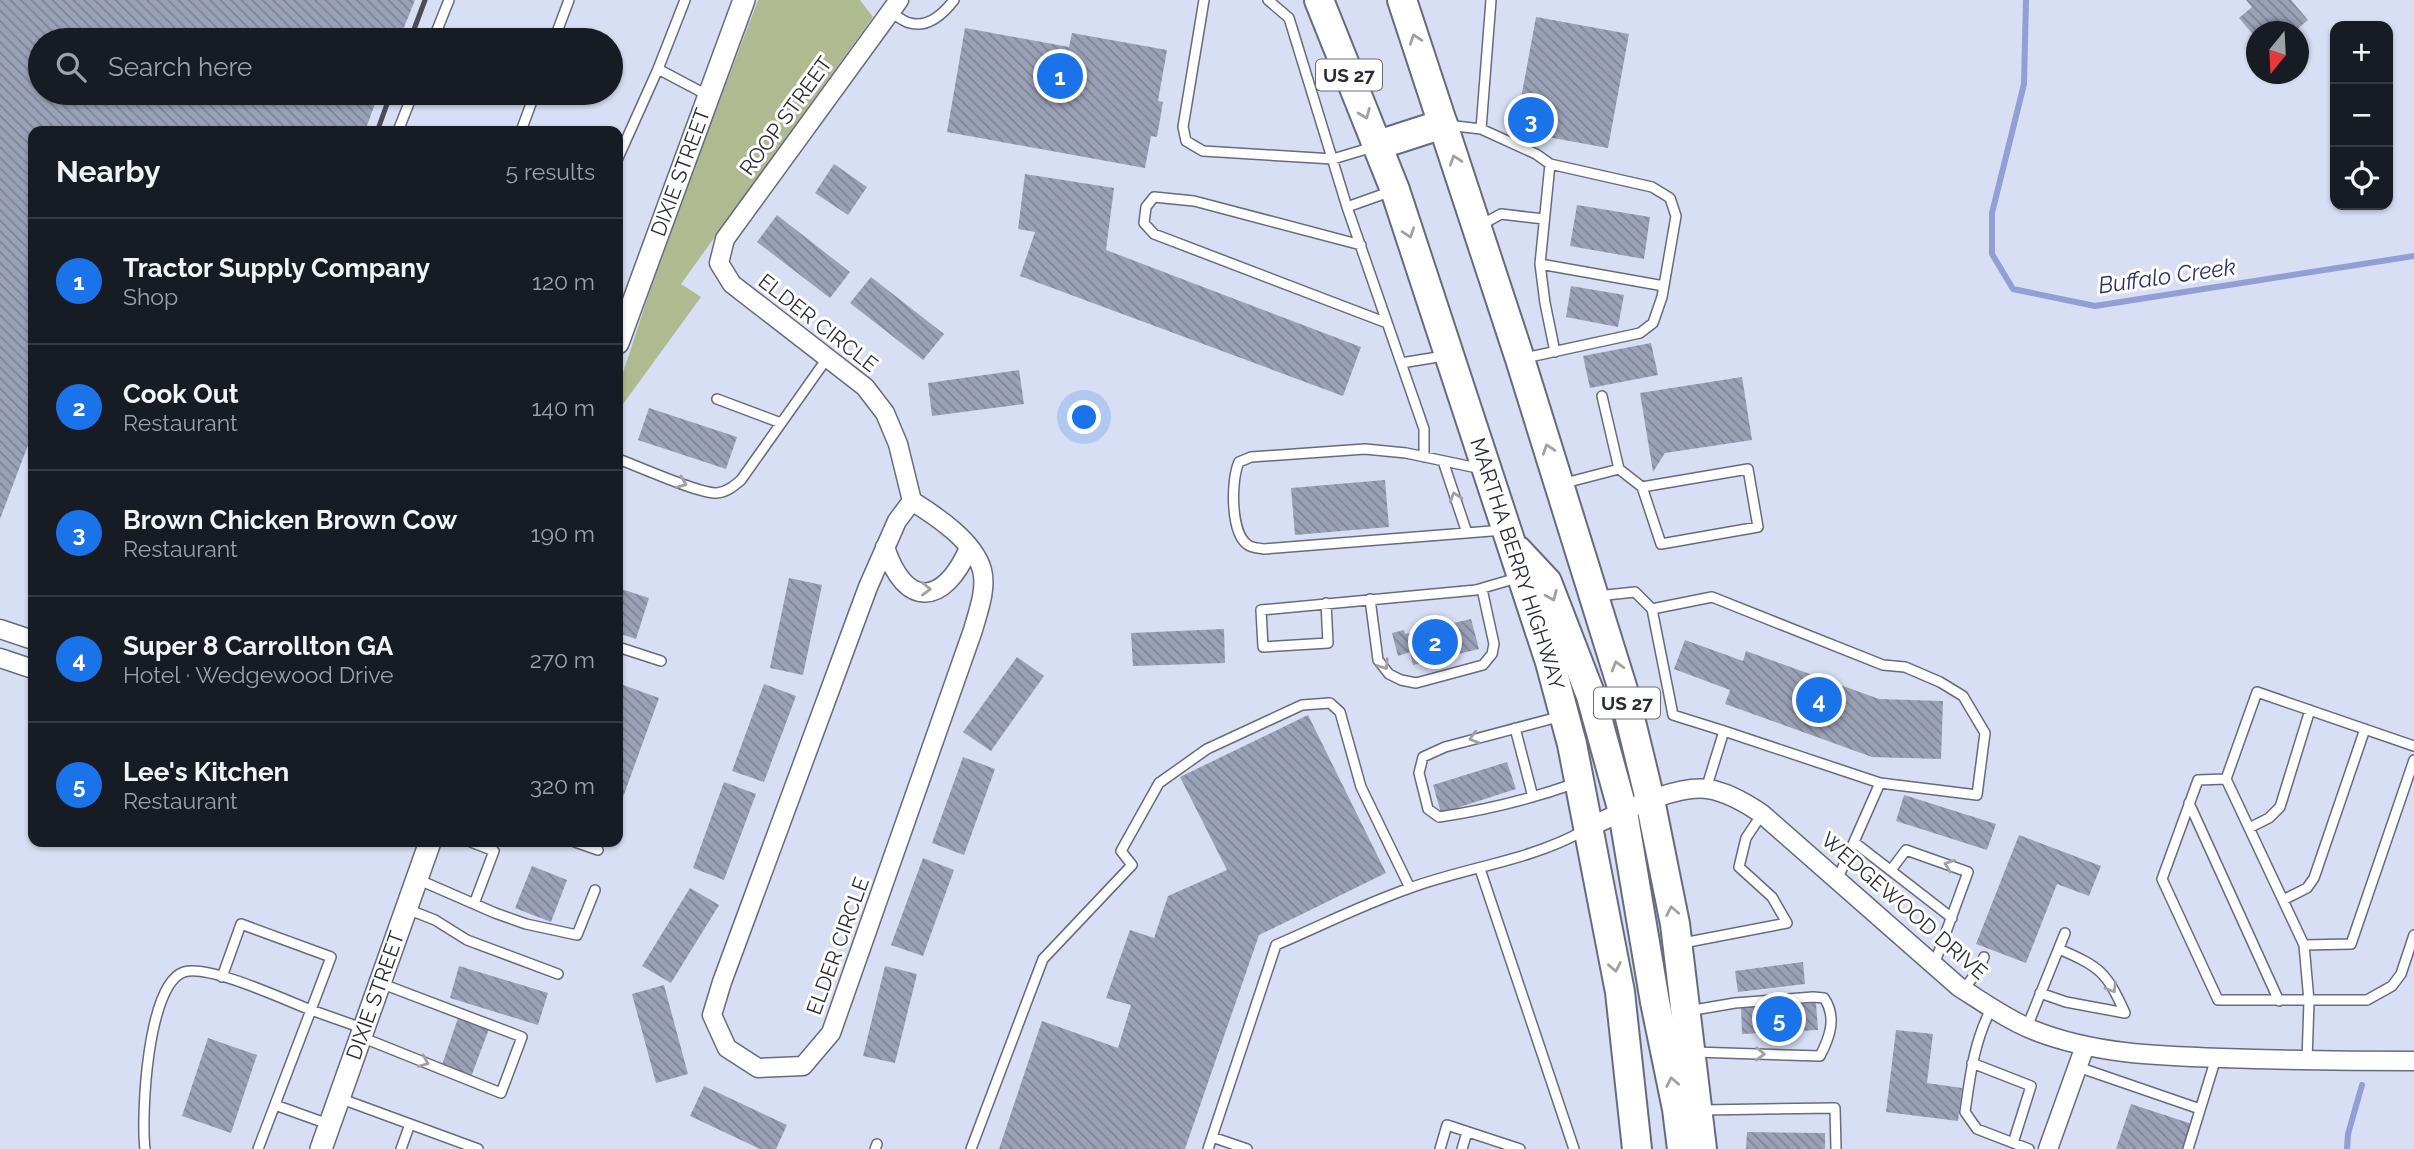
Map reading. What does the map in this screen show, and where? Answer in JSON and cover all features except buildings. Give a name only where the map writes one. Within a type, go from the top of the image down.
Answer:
[{"type":"main road","name":"MARTHA BERRY HIGHWAY","points":[[1319,0],[1395,190],[1550,662],[1589,827],[1620,992],[1637,1149]]},
{"type":"main road","name":"US 27","points":[[1402,0],[1520,359],[1625,693],[1650,800],[1677,944],[1702,1149]]},
{"type":"main road","points":[[1378,145],[1443,124]]},
{"type":"main road","points":[[1508,536],[1546,582],[1591,696],[1623,812],[1682,1149]]},
{"type":"street","name":"DIXIE STREET","points":[[623,329],[744,0]]},
{"type":"street","name":"ROOP STREET","points":[[719,263],[725,239],[895,6]]},
{"type":"street","name":"ELDER CIRCLE","points":[[719,263],[732,284],[865,387],[885,413],[898,444],[912,501],[947,524],[969,548],[982,572],[983,590],[973,631],[831,1033],[803,1066],[758,1068],[727,1048],[712,1015],[726,969],[885,547],[897,521],[912,501]]},
{"type":"street","points":[[885,547],[897,576],[909,587],[933,592],[952,579],[969,548]]},
{"type":"street","points":[[0,629],[28,638]]},
{"type":"street","points":[[0,657],[28,667]]},
{"type":"street","name":"WEDGEWOOD DRIVE","points":[[1589,827],[1650,800],[1677,792],[1706,789],[1729,795],[1762,814],[1963,990],[1991,1009],[2027,1027],[2085,1046],[2118,1053],[2216,1058],[2414,1062]]},
{"type":"street","name":"DIXIE STREET","points":[[321,1149],[428,847]]},
{"type":"street","points":[[2048,1149],[2085,1046]]},
{"type":"lane","points":[[438,28],[449,0]]},
{"type":"lane","points":[[558,28],[569,0]]},
{"type":"lane","points":[[623,148],[658,69],[684,0]]},
{"type":"lane","points":[[895,6],[911,23],[924,24],[944,13],[954,0]]},
{"type":"lane","points":[[1203,0],[1183,127],[1186,141],[1203,151],[1333,159],[1378,145]]},
{"type":"lane","points":[[1268,0],[1289,18],[1347,206],[1424,429],[1424,457]]},
{"type":"lane","points":[[1481,129],[1491,0]]},
{"type":"lane","points":[[658,69],[709,96]]},
{"type":"lane","points":[[400,126],[408,105]]},
{"type":"lane","points":[[523,126],[531,105]]},
{"type":"lane","points":[[1443,124],[1481,129],[1536,154],[1550,164],[1652,187],[1670,198],[1676,216],[1664,286],[1653,323],[1640,333],[1520,359]]},
{"type":"lane","points":[[1550,164],[1540,264],[1555,352]]},
{"type":"lane","points":[[1347,206],[1395,190]]},
{"type":"lane","points":[[1361,245],[1194,201],[1154,197],[1146,207],[1144,223],[1154,234],[1387,323]]},
{"type":"lane","points":[[1477,227],[1500,214],[1544,219]]},
{"type":"lane","points":[[1540,264],[1664,286]]},
{"type":"lane","points":[[1401,363],[1449,355]]},
{"type":"lane","points":[[623,460],[699,489],[717,493],[729,489],[741,480],[828,357]]},
{"type":"lane","points":[[1602,396],[1619,469],[1642,487],[1661,544],[1758,527],[1748,469],[1642,487]]},
{"type":"lane","points":[[717,399],[781,423]]},
{"type":"lane","points":[[1487,470],[1424,457],[1365,449],[1251,457],[1239,461],[1234,472],[1232,496],[1240,536],[1249,546],[1264,549],[1467,533],[1508,536]]},
{"type":"lane","points":[[1443,461],[1467,533]]},
{"type":"lane","points":[[1560,484],[1619,469]]},
{"type":"lane","points":[[1326,603],[1328,643],[1263,647],[1261,610],[1326,603],[1482,589],[1521,576]]},
{"type":"lane","points":[[1370,599],[1378,660],[1389,674],[1416,683],[1483,665],[1492,654],[1494,644],[1482,589]]},
{"type":"lane","points":[[1596,596],[1635,592],[1652,609],[1674,715],[1880,783],[1977,795],[1985,733],[1963,696],[1940,682],[1905,667],[1883,665],[1712,597],[1652,609]]},
{"type":"lane","points":[[623,649],[662,661]]},
{"type":"lane","points":[[2308,1061],[2309,1002],[2304,945],[2226,779],[2257,692],[2414,746]]},
{"type":"lane","points":[[971,1149],[1043,959],[1132,865],[1121,851],[1158,783],[1207,749],[1302,705],[1330,702],[1340,712],[1362,787],[1410,888]]},
{"type":"lane","points":[[2249,828],[2270,818],[2280,807],[2310,710]]},
{"type":"lane","points":[[1564,716],[1445,747],[1423,757],[1419,773],[1428,809],[1439,817],[1481,811],[1579,782]]},
{"type":"lane","points":[[1515,728],[1533,797]]},
{"type":"lane","points":[[2283,900],[2307,888],[2314,878],[2365,729]]},
{"type":"lane","points":[[1706,789],[1724,732]]},
{"type":"lane","points":[[2304,945],[2351,944],[2414,760]]},
{"type":"lane","points":[[2226,779],[2198,780],[2162,879],[2218,1000],[2367,1000],[2392,986],[2401,974],[2414,934]]},
{"type":"lane","points":[[1838,878],[1880,783]]},
{"type":"lane","points":[[2189,803],[2279,1001]]},
{"type":"lane","points":[[1677,944],[1787,923],[1772,897],[1739,867],[1746,838],[1762,814]]},
{"type":"lane","points":[[1208,1149],[1276,945],[1410,888],[1560,844],[1589,827]]},
{"type":"lane","points":[[1854,842],[1952,918]]},
{"type":"lane","points":[[474,904],[494,851],[484,847]]},
{"type":"lane","points":[[589,847],[598,850]]},
{"type":"lane","points":[[1891,870],[1906,850],[1968,872],[1934,965]]},
{"type":"lane","points":[[1480,869],[1574,1149]]},
{"type":"lane","points":[[417,879],[526,924],[577,935],[595,890]]},
{"type":"lane","points":[[407,909],[435,920],[467,940],[558,974]]},
{"type":"lane","points":[[222,977],[241,924],[331,957],[258,1149]]},
{"type":"lane","points":[[2027,1027],[2065,933]]},
{"type":"lane","points":[[2040,993],[2066,1002],[2125,1013],[2111,983],[2091,963],[2059,949]]},
{"type":"lane","points":[[1963,990],[1977,972],[1984,957]]},
{"type":"lane","points":[[145,1149],[145,1088],[153,1032],[161,998],[173,979],[183,972],[195,971],[222,977],[311,1010],[502,1093],[522,1037],[380,984]]},
{"type":"lane","points":[[1687,1012],[1735,1003],[1813,997],[1824,999],[1831,1008],[1832,1021],[1828,1041],[1820,1056],[1692,1052]]},
{"type":"lane","points":[[1991,1009],[1981,1030],[1972,1063],[1965,1112],[1977,1129],[2028,1149]]},
{"type":"lane","points":[[2188,1149],[2216,1058]]},
{"type":"lane","points":[[1972,1063],[2031,1086],[2013,1143]]},
{"type":"lane","points":[[2078,1068],[2200,1109]]},
{"type":"lane","points":[[339,1098],[478,1149]]},
{"type":"lane","points":[[275,1105],[330,1124]]},
{"type":"lane","points":[[1699,1110],[1835,1108],[1836,1149]]},
{"type":"lane","points":[[401,1149],[410,1124]]},
{"type":"lane","points":[[1440,1149],[1447,1125],[1520,1149]]},
{"type":"lane","points":[[1462,1149],[1467,1132]]},
{"type":"lane","points":[[1212,1137],[1247,1149]]},
{"type":"green space","points":[[758,0],[860,0],[873,17],[681,284],[701,297],[623,404],[623,373],[667,239]]},
{"type":"waterway","name":"Buffalo Creek","points":[[2026,0],[2024,84],[1992,213],[1992,254],[2013,289],[2095,306],[2414,256]]},
{"type":"waterway","points":[[2347,1149],[2348,1134],[2362,1085]]},
{"type":"railway","points":[[414,28],[425,0]]},
{"type":"railway","points":[[379,126],[387,105]]},
{"type":"place","name":"Tractor Supply Company","points":[[1060,76]]},
{"type":"place","name":"Brown Chicken Brown Cow","points":[[1531,120]]},
{"type":"place","name":"Cook Out","points":[[1435,642]]},
{"type":"place","name":"Super 8 Carrollton GA","points":[[1819,700]]},
{"type":"place","name":"Lee's Kitchen","points":[[1779,1019]]}]
